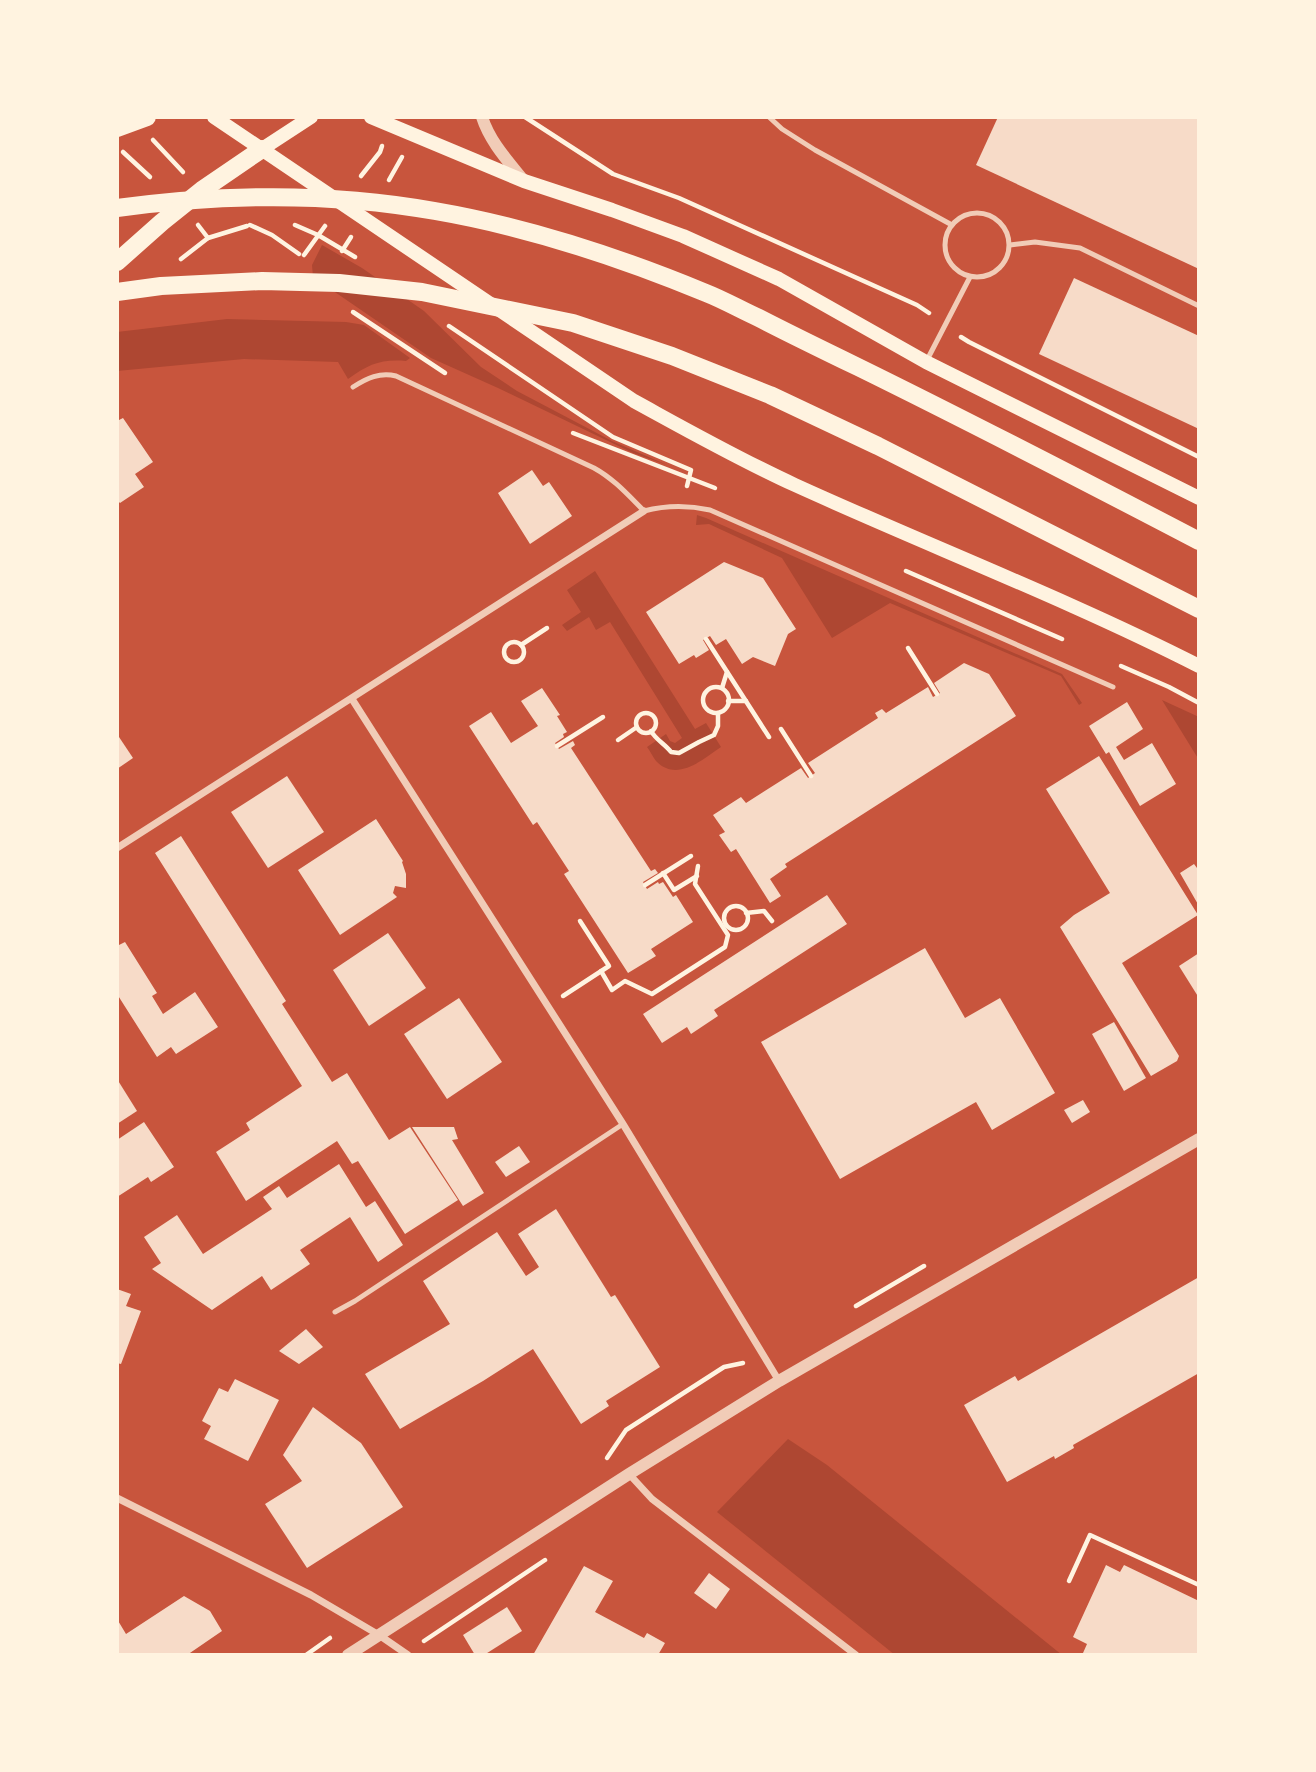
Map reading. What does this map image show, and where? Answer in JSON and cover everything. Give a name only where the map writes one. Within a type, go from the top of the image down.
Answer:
[{"type":"main road","points":[[117,128],[147,117]]},
{"type":"main road","points":[[214,117],[634,401],[794,485],[1067,604],[1199,667]]},
{"type":"main road","points":[[117,261],[202,190],[311,117]]},
{"type":"main road","points":[[372,117],[524,181],[612,209],[683,236],[779,279],[926,362],[1199,498]]},
{"type":"main road","points":[[117,208],[242,197],[365,201],[435,211],[523,230],[582,247],[708,294],[892,383],[1199,541]]},
{"type":"main road","points":[[117,292],[161,286],[262,281],[339,284],[422,292],[573,323],[672,356],[770,395],[878,446],[1199,609]]},
{"type":"street","points":[[482,117],[501,152],[524,181]]},
{"type":"street","points":[[118,847],[644,511]]},
{"type":"street","points":[[352,699],[623,1124],[779,1381]]},
{"type":"street","points":[[348,1655],[779,1381],[1199,1139]]},
{"type":"street","points":[[629,1474],[652,1499],[856,1655]]},
{"type":"street","points":[[117,1498],[311,1595],[379,1634],[408,1655]]},
{"type":"lane","points":[[769,117],[782,129],[815,150],[952,225]]},
{"type":"lane","points":[[975,213],[988,215],[999,222],[1007,232],[1010,245],[1007,259],[998,270],[985,277],[970,277],[958,271],[945,250],[946,237],[952,225],[962,217],[975,213]]},
{"type":"lane","points":[[1010,245],[1035,242],[1080,248],[1199,306]]},
{"type":"lane","points":[[926,362],[970,277]]},
{"type":"lane","points":[[353,387],[373,376],[396,376],[594,468],[608,476],[644,511],[674,505],[710,510],[1113,687]]},
{"type":"lane","points":[[335,1312],[623,1124]]},
{"type":"path","points":[[525,117],[613,174],[679,198],[917,304],[969,342],[1199,457]]},
{"type":"path","points":[[305,263],[303,256],[380,152],[391,125]]},
{"type":"path","points":[[318,235],[362,261]]},
{"type":"path","points":[[346,307],[454,378]]},
{"type":"path","points":[[445,323],[613,437]]},
{"type":"path","points":[[565,429],[688,476]]},
{"type":"path","points":[[521,645],[547,628]]},
{"type":"path","points":[[706,639],[769,737]]},
{"type":"path","points":[[514,642],[521,645],[523,652],[520,659],[516,662],[506,659],[504,649],[507,645],[514,642]]},
{"type":"path","points":[[908,648],[937,695]]},
{"type":"path","points":[[722,688],[727,672]]},
{"type":"path","points":[[710,687],[722,688],[727,692],[728,701],[724,710],[712,712],[706,709],[703,703],[704,692],[710,687]]},
{"type":"path","points":[[728,701],[746,701]]},
{"type":"path","points":[[646,713],[655,721],[655,726],[650,731],[643,732],[637,727],[637,717],[646,713]]},
{"type":"path","points":[[650,731],[671,752],[679,753],[714,735],[718,713]]},
{"type":"path","points":[[557,746],[603,718]]},
{"type":"path","points":[[618,740],[637,727]]},
{"type":"path","points":[[782,729],[811,776]]},
{"type":"path","points":[[645,885],[691,856]]},
{"type":"path","points":[[601,971],[612,990],[625,981],[652,993],[725,947],[728,935],[724,924],[695,884],[698,866]]},
{"type":"path","points":[[663,873],[674,890],[697,876]]},
{"type":"path","points":[[731,906],[741,907],[746,913],[747,922],[744,927],[732,929],[724,924],[724,914],[731,906]]},
{"type":"path","points":[[746,913],[764,911],[772,921]]},
{"type":"path","points":[[548,1006],[609,966],[580,921]]},
{"type":"path","points":[[845,1312],[934,1261]]},
{"type":"path","points":[[597,1465],[607,1459],[626,1430],[724,1367],[766,1358]]},
{"type":"path","points":[[1069,1581],[1090,1535],[1199,1585]]},
{"type":"path","points":[[416,1646],[554,1554]]},
{"type":"path","points":[[306,1655],[339,1631]]},
{"type":"shaded area","points":[[322,245],[362,268],[424,311],[481,367],[517,391],[612,441],[667,465],[633,453],[431,358],[313,277],[312,265]]},
{"type":"shaded area","points":[[227,319],[346,322],[364,325],[410,358],[406,361],[376,364],[348,379],[338,362],[244,359],[117,371],[117,332]]},
{"type":"shaded area","points":[[697,515],[1062,674],[1082,703],[1079,705],[1061,676],[890,603],[832,638],[782,558],[709,524],[696,525]]},
{"type":"shaded area","points":[[595,571],[695,729],[706,723],[721,747],[698,763],[672,770],[656,761],[647,747],[666,734],[670,741],[675,743],[682,738],[610,622],[596,630],[589,617],[567,631],[562,625],[581,612],[567,590]]},
{"type":"shaded area","points":[[1162,700],[1199,717],[1199,760]]},
{"type":"shaded area","points":[[788,1439],[827,1465],[1062,1655],[895,1655],[717,1512]]},
{"type":"building","points":[[998,117],[1199,117],[1199,269],[976,165]]},
{"type":"building","points":[[1074,278],[1199,336],[1199,429],[1039,354]]},
{"type":"building","points":[[123,418],[153,462],[135,474],[144,487],[120,503],[117,500],[117,421]]},
{"type":"building","points":[[532,470],[543,486],[549,482],[572,516],[530,544],[498,493]]},
{"type":"building","points":[[724,562],[763,578],[796,629],[788,634],[775,666],[753,657],[742,664],[726,639],[716,645],[710,636],[703,640],[709,650],[679,664],[646,612]]},
{"type":"building","points":[[964,663],[989,674],[1016,716],[785,864],[787,867],[770,879],[781,896],[770,903],[736,849],[731,852],[719,835],[725,832],[713,815],[741,797],[746,803],[801,768],[808,778],[815,773],[808,763],[878,718],[875,713],[882,709],[886,713],[928,687],[933,697],[940,693],[934,683]]},
{"type":"building","points":[[542,688],[560,715],[557,716],[567,732],[555,743],[559,749],[573,741],[575,745],[571,748],[651,871],[655,869],[658,873],[643,882],[647,889],[663,882],[673,897],[676,895],[693,922],[651,949],[656,956],[628,973],[564,874],[569,871],[537,822],[533,825],[469,726],[491,712],[511,743],[538,726],[521,701]]},
{"type":"building","points":[[1127,702],[1143,729],[1116,747],[1124,760],[1152,743],[1176,784],[1140,806],[1109,752],[1106,754],[1089,726]]},
{"type":"building","points":[[117,734],[133,758],[117,769]]},
{"type":"building","points":[[1099,756],[1198,915],[1122,963],[1179,1056],[1177,1061],[1151,1076],[1060,927],[1110,893],[1046,789]]},
{"type":"building","points":[[287,776],[324,832],[268,868],[231,812]]},
{"type":"building","points":[[376,819],[403,861],[406,888],[395,886],[393,893],[397,897],[340,935],[298,870]]},
{"type":"building","points":[[181,836],[286,1001],[282,1004],[332,1082],[347,1073],[389,1140],[410,1127],[458,1200],[405,1234],[358,1161],[352,1164],[337,1141],[246,1201],[216,1152],[250,1130],[246,1123],[302,1086],[155,853]]},
{"type":"building","points":[[1194,864],[1199,867],[1199,906],[1180,873]]},
{"type":"building","points":[[827,895],[847,924],[714,1010],[718,1016],[691,1034],[687,1027],[662,1043],[643,1014]]},
{"type":"building","points":[[388,933],[426,988],[369,1026],[333,970]]},
{"type":"building","points":[[125,942],[157,993],[152,996],[163,1014],[195,992],[218,1027],[176,1054],[171,1047],[157,1057],[117,994],[117,946]]},
{"type":"building","points":[[925,948],[965,1018],[1000,998],[1055,1093],[992,1130],[976,1102],[840,1179],[761,1042]]},
{"type":"building","points":[[1199,953],[1199,998],[1179,966]]},
{"type":"building","points":[[459,998],[502,1062],[447,1099],[404,1034]]},
{"type":"building","points":[[1114,1022],[1146,1078],[1124,1091],[1092,1034]]},
{"type":"building","points":[[117,1079],[137,1111],[117,1124]]},
{"type":"building","points":[[1083,1100],[1090,1112],[1072,1123],[1064,1110]]},
{"type":"building","points":[[144,1122],[174,1167],[151,1182],[148,1177],[117,1197],[117,1140]]},
{"type":"building","points":[[412,1127],[454,1127],[458,1139],[452,1140],[484,1193],[463,1206]]},
{"type":"building","points":[[519,1146],[530,1162],[506,1177],[495,1162]]},
{"type":"building","points":[[339,1164],[366,1207],[375,1201],[403,1245],[378,1262],[350,1217],[300,1250],[310,1264],[271,1290],[262,1276],[212,1310],[152,1269],[161,1263],[144,1237],[177,1215],[203,1254],[272,1209],[263,1197],[279,1186],[287,1198]]},
{"type":"building","points":[[556,1209],[611,1297],[615,1295],[660,1367],[606,1401],[609,1406],[581,1424],[533,1349],[400,1429],[365,1374],[450,1324],[423,1281],[497,1232],[526,1276],[539,1267],[518,1234]]},
{"type":"building","points":[[1199,1277],[1199,1373],[1073,1445],[1074,1448],[1055,1459],[1054,1456],[1007,1482],[964,1405],[1015,1376],[1018,1381]]},
{"type":"building","points":[[117,1289],[131,1294],[126,1306],[141,1311],[121,1364],[117,1363]]},
{"type":"building","points":[[306,1329],[323,1347],[299,1364],[279,1351]]},
{"type":"building","points":[[235,1379],[279,1400],[248,1461],[204,1439],[211,1426],[202,1421],[219,1388],[228,1392]]},
{"type":"building","points":[[313,1407],[361,1443],[403,1507],[307,1568],[265,1504],[302,1481],[283,1455]]},
{"type":"building","points":[[1106,1565],[1120,1572],[1124,1565],[1199,1601],[1199,1655],[1083,1653],[1087,1644],[1073,1637]]},
{"type":"building","points":[[584,1566],[613,1581],[595,1612],[644,1638],[647,1633],[665,1643],[658,1655],[533,1655]]},
{"type":"building","points":[[709,1573],[730,1589],[716,1609],[694,1593]]},
{"type":"building","points":[[184,1596],[210,1611],[222,1631],[187,1655],[117,1655],[117,1619],[126,1634]]},
{"type":"building","points":[[507,1607],[522,1631],[484,1655],[475,1655],[463,1635]]}]
